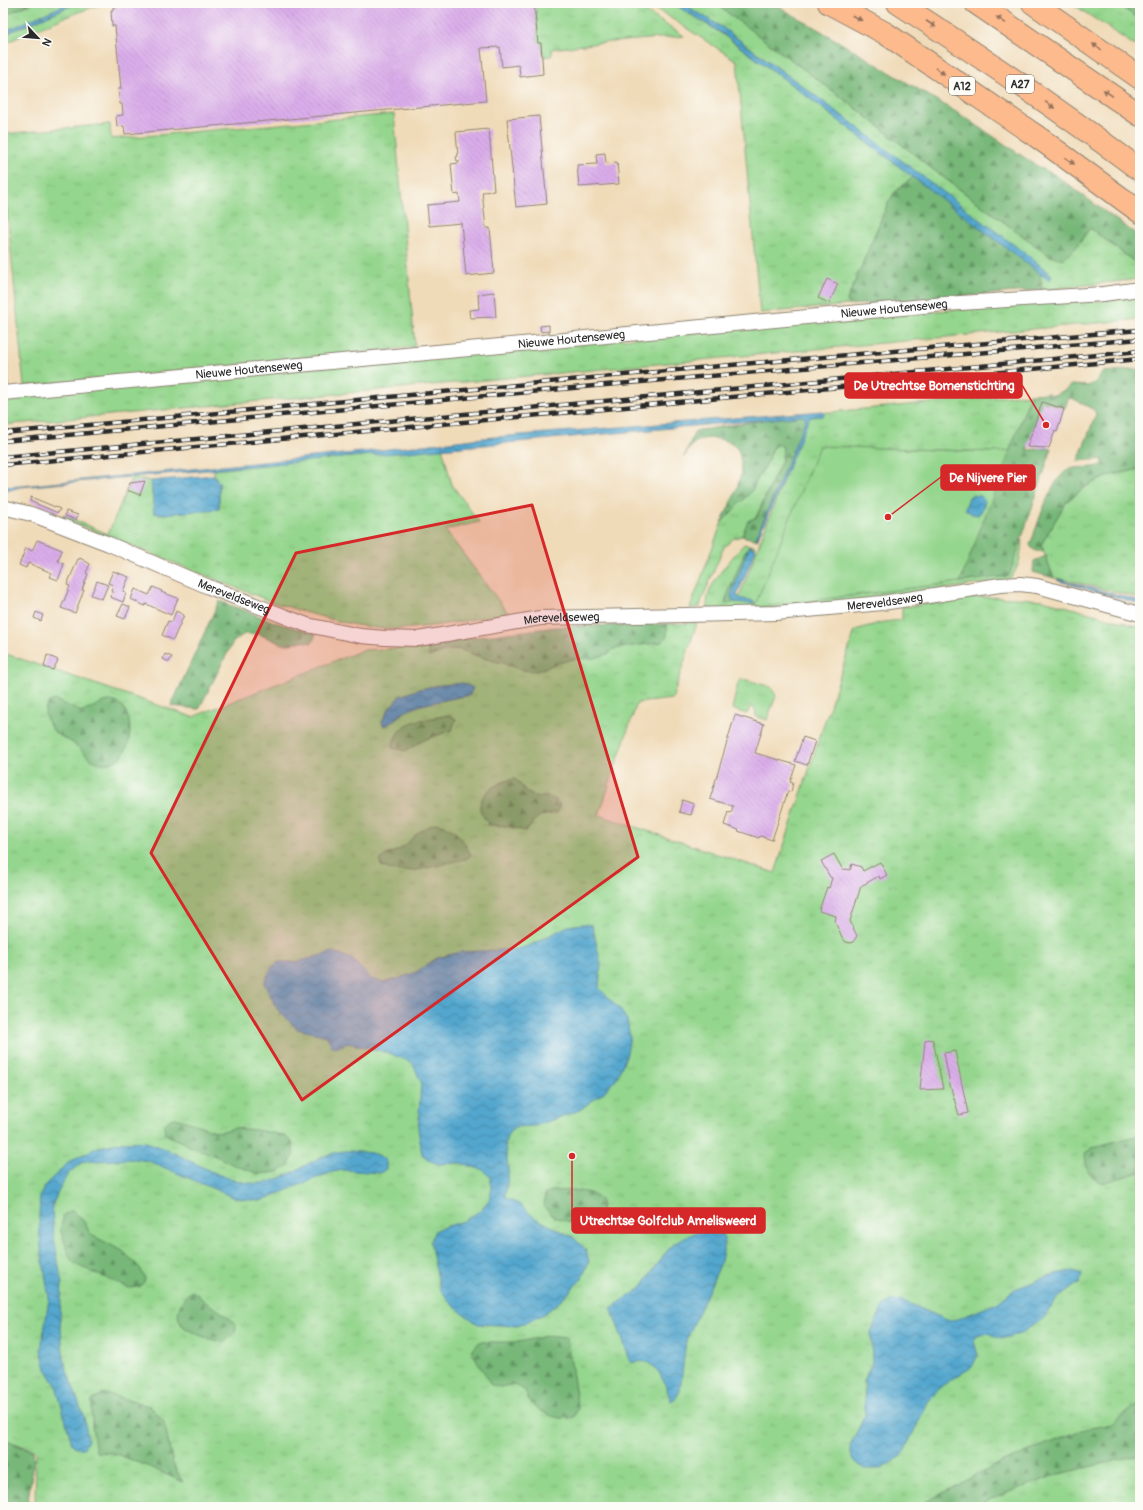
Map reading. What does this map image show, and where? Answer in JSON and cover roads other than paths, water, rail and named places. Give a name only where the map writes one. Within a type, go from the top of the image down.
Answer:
[{"type":"highway","name":"A12","points":[[829,3],[885,33],[1039,138],[1140,212]]},
{"type":"highway","name":"A27","points":[[898,3],[962,44],[1041,98],[1140,170]]},
{"type":"highway","points":[[976,3],[1140,116]]},
{"type":"highway","points":[[1033,3],[1140,78]]},
{"type":"street","name":"Nieuwe Houtenseweg","points":[[3,392],[945,304],[1103,294],[1140,290]]},
{"type":"street","name":"Mereveldseweg","points":[[3,507],[31,514],[109,544],[209,587],[301,623],[361,636],[418,639],[540,618],[776,613],[882,603],[1000,585],[1020,584],[1044,587],[1140,614]]},
{"type":"water","points":[[69,3],[77,3],[3,35],[3,32]]},
{"type":"water","points":[[672,3],[682,3],[723,28],[820,99],[1030,257],[1052,276],[1050,280],[720,32]]},
{"type":"water","points":[[823,411],[825,414],[823,416],[811,417],[809,419],[758,538],[756,538],[806,419],[804,416],[20,487],[3,492],[3,487],[363,452],[483,438]]},
{"type":"water","points":[[214,475],[219,483],[219,509],[166,514],[154,513],[151,481]]},
{"type":"water","points":[[972,495],[981,496],[985,502],[981,512],[978,515],[972,514],[965,509],[969,497]]},
{"type":"water","points":[[749,546],[756,549],[737,595],[739,598],[754,601],[754,604],[735,602],[732,600],[731,595]]},
{"type":"water","points":[[1058,579],[1140,601],[1140,604],[1059,581],[1057,580]]},
{"type":"water","points":[[463,683],[473,688],[469,696],[421,705],[404,712],[386,726],[383,725],[382,721],[390,707],[400,696],[419,689]]},
{"type":"water","points":[[583,924],[592,925],[601,964],[599,988],[619,1008],[627,1020],[630,1037],[626,1057],[616,1079],[603,1093],[578,1111],[535,1126],[514,1127],[507,1137],[505,1146],[508,1178],[505,1197],[520,1205],[535,1218],[573,1237],[586,1250],[589,1261],[582,1278],[564,1298],[544,1314],[518,1326],[478,1324],[453,1306],[440,1289],[430,1242],[435,1230],[464,1221],[481,1210],[489,1200],[492,1188],[490,1177],[483,1170],[460,1163],[439,1164],[430,1161],[422,1154],[418,1129],[421,1082],[412,1062],[385,1052],[348,1043],[333,1048],[327,1036],[297,1029],[277,1009],[264,983],[271,968],[278,962],[297,962],[333,952],[352,959],[371,979],[384,982],[398,979],[416,972],[437,958],[461,952],[519,949],[531,945],[568,926]]},
{"type":"water","points":[[121,1142],[146,1142],[176,1154],[219,1175],[248,1183],[262,1183],[281,1178],[316,1160],[341,1151],[354,1151],[380,1156],[386,1161],[386,1169],[380,1173],[343,1170],[332,1172],[260,1201],[235,1198],[149,1161],[135,1159],[89,1160],[81,1163],[68,1174],[52,1206],[54,1237],[62,1284],[60,1318],[63,1352],[66,1368],[84,1417],[88,1440],[84,1448],[80,1448],[72,1444],[56,1385],[46,1369],[41,1349],[49,1299],[41,1248],[39,1218],[40,1196],[45,1185],[70,1161],[96,1148]]},
{"type":"water","points":[[708,1226],[721,1230],[725,1243],[720,1265],[686,1341],[680,1391],[676,1398],[671,1401],[665,1384],[656,1368],[646,1362],[631,1363],[611,1308],[640,1289],[673,1244]]},
{"type":"water","points":[[1072,1271],[1082,1274],[1080,1282],[1057,1299],[1043,1319],[1020,1334],[1001,1339],[989,1333],[977,1336],[974,1341],[978,1355],[972,1367],[949,1381],[937,1391],[928,1402],[902,1456],[881,1469],[864,1469],[852,1459],[850,1446],[865,1415],[864,1381],[872,1362],[871,1332],[883,1306],[891,1301],[901,1300],[947,1320],[958,1319],[997,1303],[1015,1289],[1054,1274]]},
{"type":"railway","points":[[3,433],[742,364],[1140,330]]},
{"type":"railway","points":[[3,441],[594,386],[1140,339]]},
{"type":"railway","points":[[3,457],[1140,351]]},
{"type":"railway","points":[[3,465],[1140,359]]},
{"type":"place","name":"De Utrechtse Bomenstichting","points":[[1046,425]]},
{"type":"place","name":"De Nijvere Pier","points":[[888,517]]},
{"type":"place","name":"Utrechtse Golfclub Amelisweerd","points":[[572,1156]]}]
